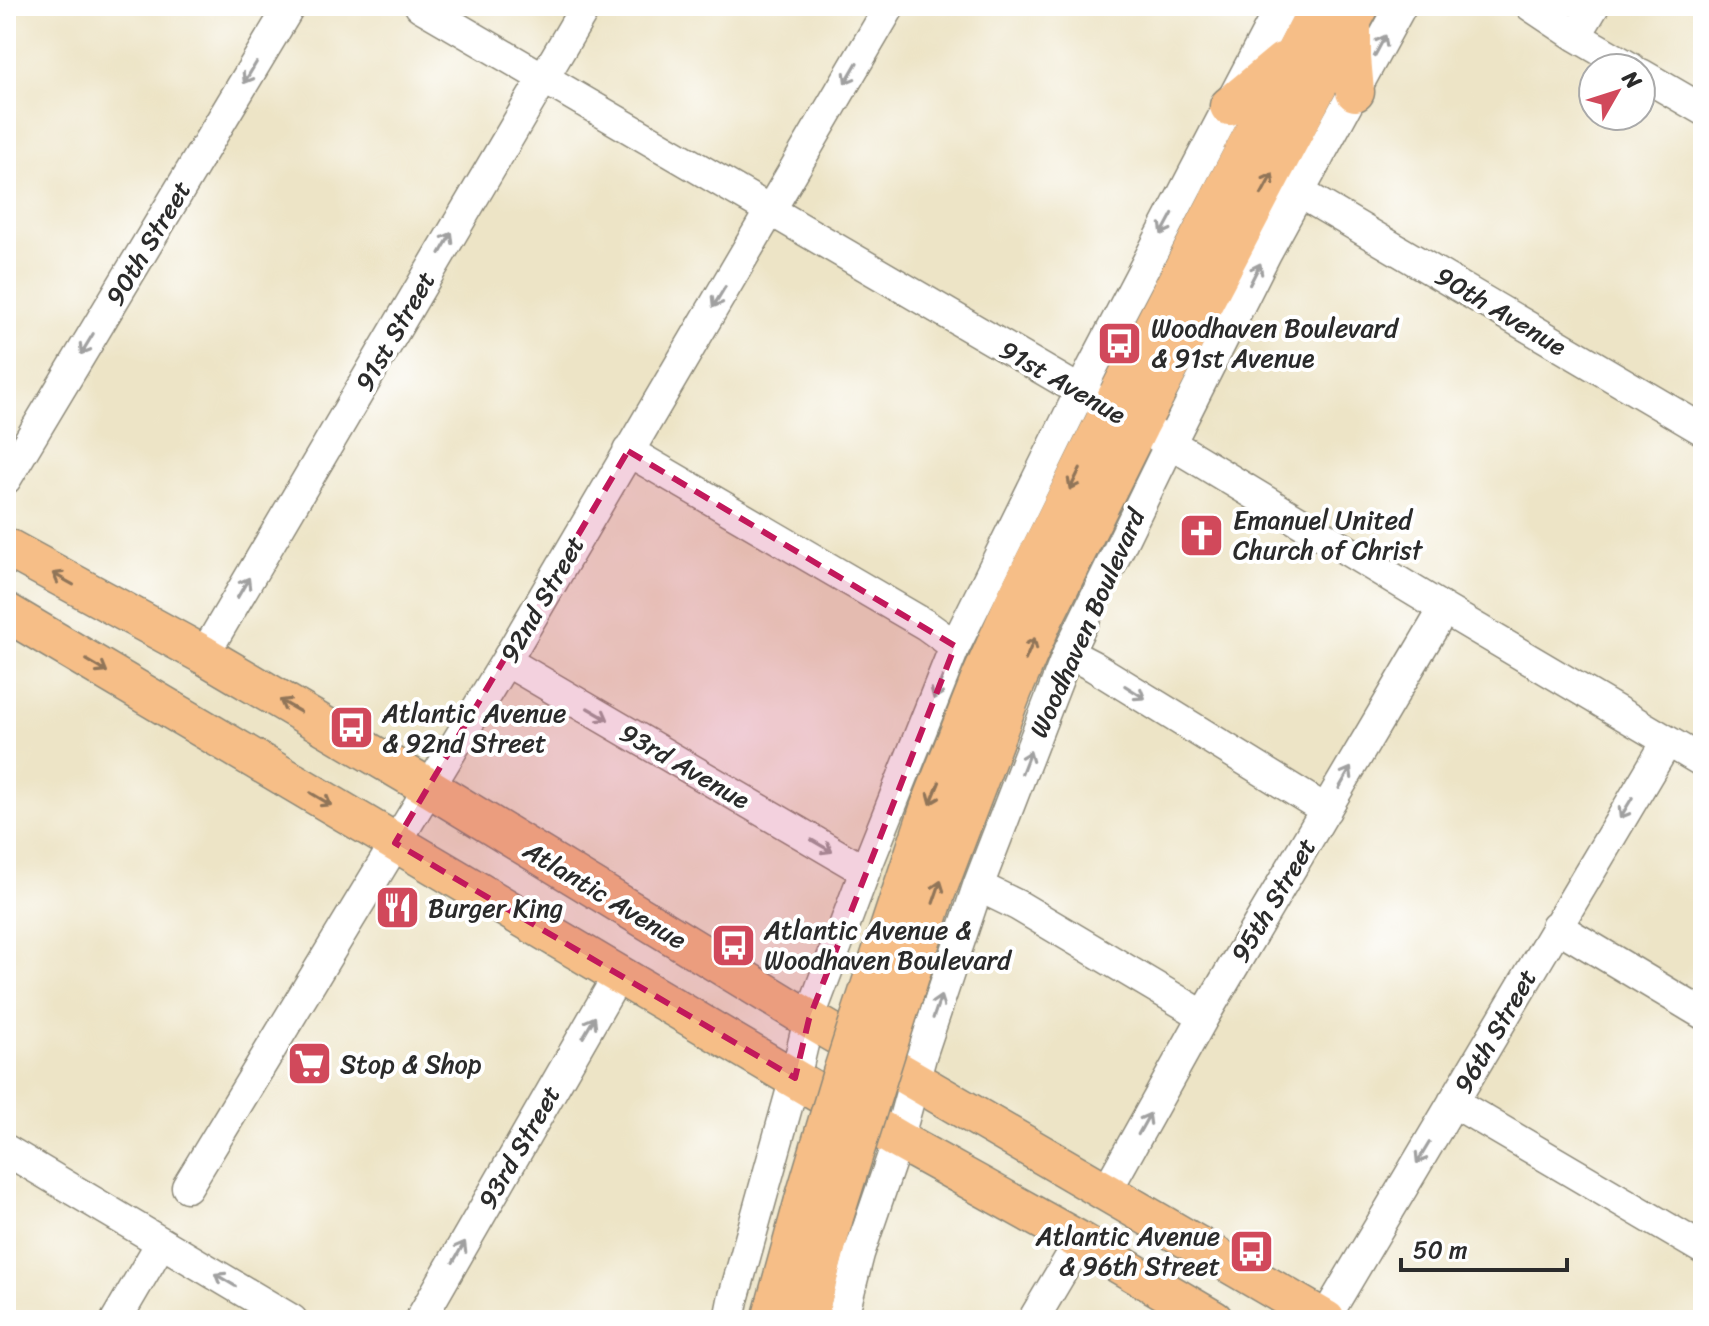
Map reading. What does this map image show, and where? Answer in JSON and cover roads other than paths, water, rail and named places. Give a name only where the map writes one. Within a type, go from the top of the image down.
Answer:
[{"type":"main road","points":[[1344,11],[1355,92]]},
{"type":"main road","name":"Woodhaven Boulevard","points":[[1125,418],[1296,50],[1344,11]]},
{"type":"main road","name":"Woodhaven Boulevard","points":[[807,1320],[819,1209],[842,1073],[898,956],[929,809],[980,680],[1014,603],[1125,418],[1344,11]]},
{"type":"main road","points":[[1229,106],[1296,50]]},
{"type":"main road","name":"Atlantic Avenue","points":[[6,547],[204,655],[913,1081],[1325,1320]]},
{"type":"main road","points":[[6,612],[898,1140],[1214,1320]]},
{"type":"main road","name":"Woodhaven Boulevard","points":[[771,1320],[819,1209]]},
{"type":"street","name":"90th Street","points":[[6,479],[290,6]]},
{"type":"street","name":"91st Avenue","points":[[420,6],[1125,418],[1703,762]]},
{"type":"street","name":"91st Street","points":[[204,655],[586,6]]},
{"type":"street","name":"92nd Street","points":[[187,1187],[506,661],[890,6]]},
{"type":"street","name":"Woodhaven Boulevard","points":[[842,1320],[859,1254],[898,1140],[913,1081],[978,886],[1068,653],[1125,418],[1229,106],[1281,6]]},
{"type":"street","name":"Woodhaven Boulevard","points":[[795,1078],[809,1019],[955,646],[1125,418],[1266,253],[1401,6]]},
{"type":"street","points":[[1531,6],[1604,52]]},
{"type":"street","points":[[1576,36],[1594,6]]},
{"type":"street","points":[[1657,83],[1703,110]]},
{"type":"street","name":"90th Avenue","points":[[1299,192],[1703,430]]},
{"type":"street","points":[[628,451],[926,625],[955,646]]},
{"type":"street","name":"95th Street","points":[[1106,1192],[1204,1016],[1444,609]]},
{"type":"street","points":[[1068,653],[1326,810]]},
{"type":"street","name":"93rd Avenue","points":[[506,661],[865,871]]},
{"type":"street","name":"96th Street","points":[[1325,1320],[1667,742]]},
{"type":"street","points":[[978,886],[1019,906],[1204,1016]]},
{"type":"street","points":[[1556,926],[1703,1014]]},
{"type":"street","name":"93rd Street","points":[[420,1320],[619,974]]},
{"type":"street","points":[[728,1313],[795,1078]]},
{"type":"street","points":[[1453,1102],[1703,1249]]},
{"type":"street","points":[[6,1150],[292,1320]]},
{"type":"street","points":[[1033,1320],[1080,1241]]},
{"type":"street","points":[[116,1320],[161,1243]]},
{"type":"place","name":"Woodhaven Boulevard & 91st Avenue","points":[[1120,343]]},
{"type":"place","name":"Emanuel United Church of Christ","points":[[1202,535]]},
{"type":"place","name":"Atlantic Avenue & 92nd Street","points":[[351,728]]},
{"type":"place","name":"Burger King","points":[[397,908]]},
{"type":"place","name":"Atlantic Avenue & Woodhaven Boulevard","points":[[733,945]]},
{"type":"place","name":"Stop & Shop","points":[[309,1064]]},
{"type":"place","name":"Atlantic Avenue & 96th Street","points":[[1251,1251]]}]
